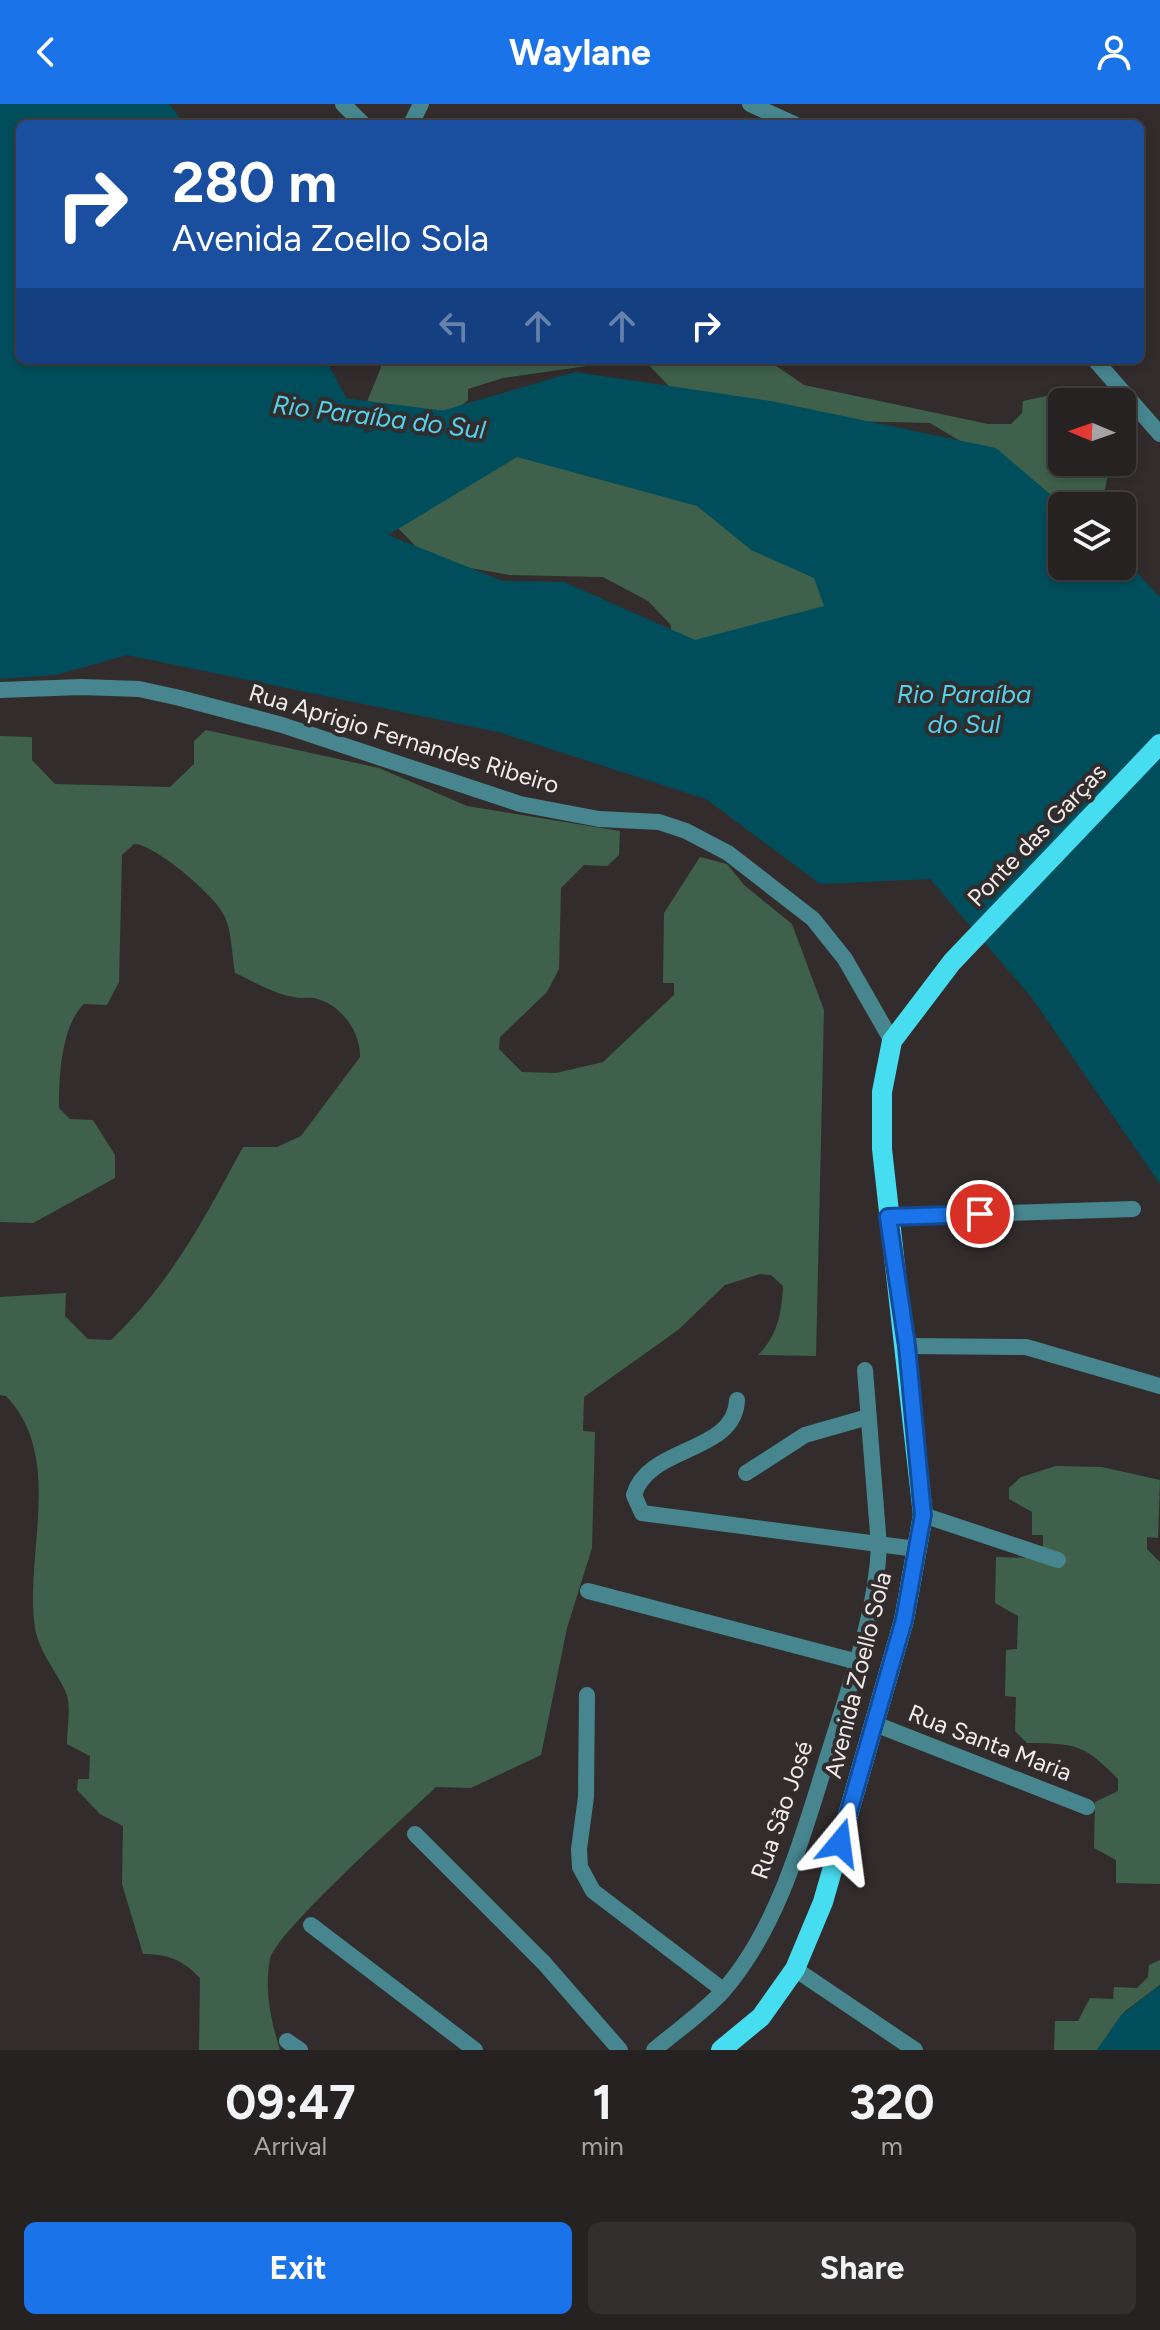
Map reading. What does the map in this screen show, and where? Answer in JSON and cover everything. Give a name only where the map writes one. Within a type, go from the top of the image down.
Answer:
[{"type":"main road","name":"Ponte das Garças","points":[[952,962],[1160,744]]},
{"type":"main road","name":"Avenida Zoello Sola","points":[[721,2050],[761,2017],[795,1969],[823,1902],[904,1620],[923,1515],[907,1346],[888,1217],[882,1149],[882,1092],[892,1041],[952,962]]},
{"type":"street","points":[[343,104],[359,120]]},
{"type":"street","points":[[750,104],[785,120]]},
{"type":"street","points":[[1099,364],[1160,434]]},
{"type":"street","name":"Rua Aprigio Fernandes Ribeiro","points":[[0,690],[81,687],[139,689],[282,725],[520,804],[599,819],[659,822],[686,831],[728,853],[813,919],[845,959],[892,1041]]},
{"type":"street","points":[[888,1217],[1133,1209]]},
{"type":"street","points":[[907,1346],[1026,1347],[1160,1386]]},
{"type":"street","name":"Rua São José","points":[[654,2050],[723,1990],[773,1911],[858,1662],[878,1574],[879,1546],[865,1370]]},
{"type":"street","points":[[737,1400],[734,1421],[723,1431],[649,1470],[637,1484],[634,1495],[642,1513],[916,1549]]},
{"type":"street","points":[[746,1473],[805,1435],[868,1417]]},
{"type":"street","points":[[923,1515],[1058,1560]]},
{"type":"street","points":[[588,1591],[858,1662]]},
{"type":"street","points":[[587,1695],[586,1797],[579,1849],[585,1880],[593,1891],[723,1990]]},
{"type":"street","name":"Rua Santa Maria","points":[[875,1724],[1087,1807]]},
{"type":"street","points":[[415,1834],[544,1963],[620,2050]]},
{"type":"street","points":[[311,1925],[475,2050]]},
{"type":"street","points":[[795,1969],[915,2050]]},
{"type":"green space","points":[[382,364],[601,364],[503,378],[468,389],[468,400],[457,409],[432,419],[363,421]]},
{"type":"green space","points":[[648,364],[774,364],[804,385],[988,424],[1011,424],[1022,413],[1023,401],[1048,396],[1048,476],[1108,476],[1104,492],[1048,493],[930,423],[803,420],[687,405]]},
{"type":"green space","points":[[490,447],[686,475],[868,617],[670,648],[671,625],[648,601],[603,577],[510,575],[430,561],[396,526]]},
{"type":"green space","points":[[206,730],[379,768],[467,806],[620,831],[619,855],[607,866],[584,865],[561,888],[559,969],[547,992],[500,1037],[499,1049],[522,1072],[556,1073],[603,1062],[674,995],[674,983],[663,983],[664,913],[700,857],[727,864],[744,885],[792,924],[824,1010],[816,1356],[758,1355],[777,1324],[783,1286],[771,1275],[760,1274],[725,1285],[678,1330],[584,1397],[583,1431],[595,1432],[592,1548],[567,1628],[541,1755],[471,1788],[436,1787],[295,1924],[278,1945],[270,1959],[268,1971],[269,2005],[280,2050],[199,2050],[200,1978],[174,1959],[143,1954],[122,1884],[123,1826],[100,1814],[77,1790],[78,1779],[89,1779],[90,1756],[67,1744],[68,1700],[37,1638],[33,1600],[38,1477],[34,1448],[24,1420],[6,1396],[0,1395],[0,1297],[66,1293],[65,1316],[88,1339],[111,1340],[169,1273],[200,1225],[243,1147],[277,1147],[301,1136],[360,1057],[357,1037],[347,1019],[331,1005],[313,998],[296,998],[279,993],[235,973],[229,930],[220,908],[170,862],[144,846],[134,844],[122,855],[119,982],[107,1005],[84,1004],[76,1014],[66,1038],[60,1082],[59,1108],[70,1119],[93,1120],[115,1155],[115,1178],[33,1223],[0,1222],[0,736],[32,737],[32,760],[55,784],[170,787],[194,764],[194,741]]},
{"type":"green space","points":[[1056,1466],[1102,1467],[1160,1480],[1158,1538],[1147,1537],[1147,1549],[1160,1562],[1160,1884],[1116,1883],[1116,1860],[1094,1848],[1095,1802],[1118,1791],[1118,1779],[1096,1758],[1078,1748],[1027,1743],[1015,1731],[1016,1697],[1005,1696],[1006,1650],[1017,1649],[1018,1616],[995,1603],[996,1557],[1031,1558],[1043,1546],[1043,1535],[1032,1535],[1032,1512],[1009,1499],[1009,1488],[1021,1477]]},
{"type":"green space","points":[[1160,1960],[1160,1985],[1125,2011],[1097,2050],[1054,2050],[1055,2021],[1078,2021],[1090,1998],[1113,1999],[1114,1987],[1137,1988],[1148,1977],[1149,1965]]},
{"type":"water","name":"Rio Paraíba do Sul","points":[[0,104],[169,104],[182,120],[16,120],[16,364],[328,364],[365,433],[575,372],[771,401],[996,448],[1048,492],[1048,580],[1136,580],[1136,572],[1160,597],[1160,1184],[1032,998],[930,879],[820,884],[706,799],[498,732],[127,655],[56,675],[0,679]],"holes":[[[517,457],[697,506],[751,550],[814,578],[824,606],[695,640],[564,582],[503,581],[388,535]]]},
{"type":"water","points":[[1160,1985],[1160,2050],[1097,2050],[1121,2015]]},
{"type":"waterway","name":"Rio Paraíba do Sul","points":[[318,409],[444,425]]},
{"type":"route","points":[[840,1843],[904,1620],[923,1515],[907,1346],[888,1217],[980,1214]]}]
